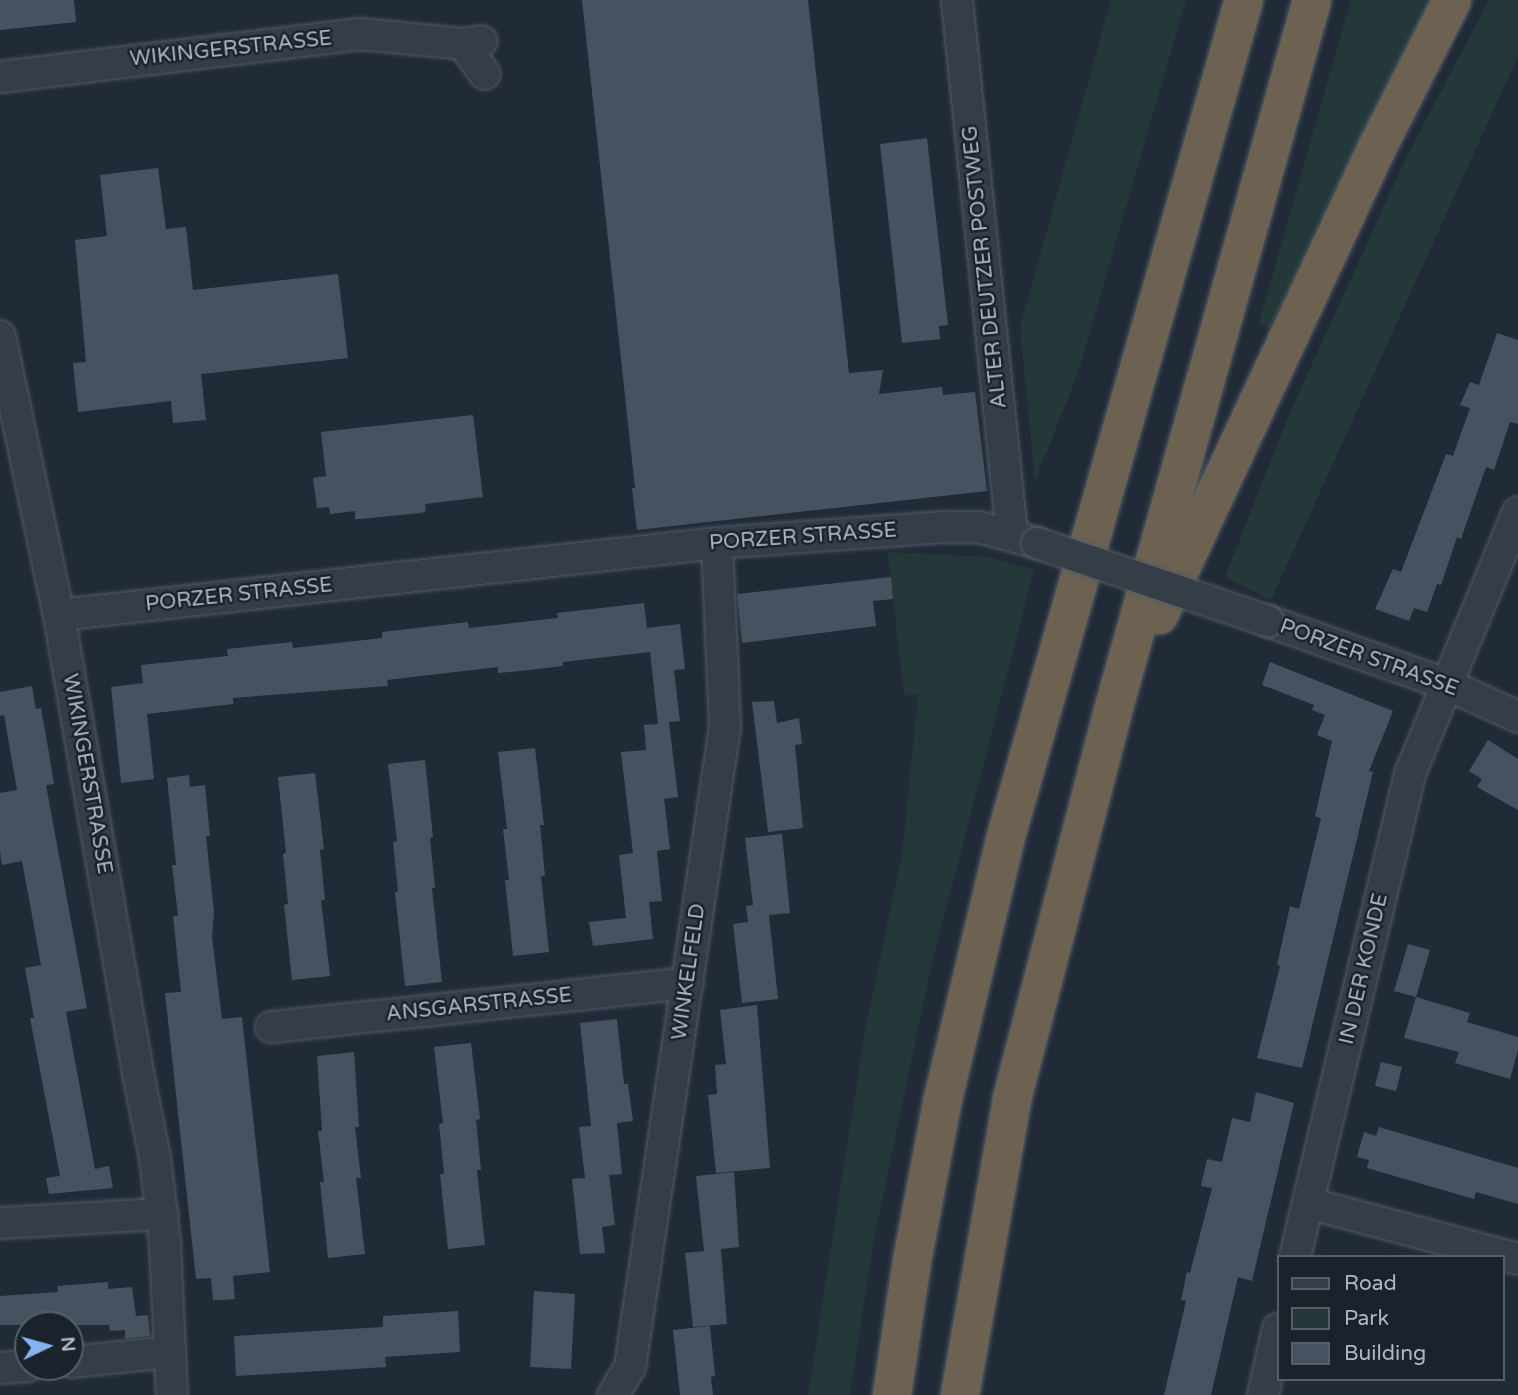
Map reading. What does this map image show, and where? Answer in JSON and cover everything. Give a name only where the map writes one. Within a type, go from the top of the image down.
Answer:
[{"type":"highway","points":[[892,1395],[912,1261],[943,1103],[1005,840],[1244,0]]},
{"type":"highway","points":[[960,1395],[1012,1099],[1111,718],[1312,0]]},
{"type":"highway","points":[[1111,718],[1376,150],[1452,0]]},
{"type":"street","name":"ALTER DEUTZER POSTWEG","points":[[957,0],[1025,539]]},
{"type":"street","name":"WIKINGERSTRASSE","points":[[0,77],[360,34],[472,43],[485,74]]},
{"type":"street","name":"WIKINGERSTRASSE","points":[[0,336],[60,615],[163,1214],[172,1395]]},
{"type":"street","name":"IN DER KONDE","points":[[1295,1255],[1410,775],[1518,512]]},
{"type":"street","name":"PORZER STRASSE","points":[[60,615],[717,543],[979,527],[1025,539],[1268,621],[1446,684],[1518,717]]},
{"type":"street","name":"WINKELFELD","points":[[612,1395],[630,1367],[725,727],[717,543]]},
{"type":"street","name":"ANSGARSTRASSE","points":[[271,1027],[688,983]]},
{"type":"street","points":[[1308,1203],[1503,1255]]},
{"type":"street","points":[[0,1223],[163,1214]]},
{"type":"street","points":[[1263,1395],[1276,1338]]},
{"type":"street","points":[[84,1361],[170,1352]]},
{"type":"green space","points":[[1111,0],[1186,0],[1078,373],[1035,481],[1020,327]]},
{"type":"green space","points":[[1351,0],[1433,0],[1273,330],[1259,323]]},
{"type":"green space","points":[[1489,0],[1518,0],[1518,56],[1271,600],[1225,577],[1288,417],[1406,158]]},
{"type":"green space","points":[[888,552],[987,557],[1034,570],[931,967],[874,1239],[850,1395],[808,1395],[865,1031],[902,854],[918,694],[904,696]]},
{"type":"building","points":[[0,0],[74,0],[76,22],[0,30]]},
{"type":"building","points":[[582,0],[808,0],[849,373],[883,370],[879,394],[942,387],[943,395],[975,392],[987,491],[637,530],[632,488],[635,488]]},
{"type":"building","points":[[927,138],[948,325],[939,326],[940,339],[902,343],[880,144]]},
{"type":"building","points":[[158,168],[166,229],[186,227],[193,290],[338,274],[348,358],[201,374],[206,420],[173,423],[171,401],[78,412],[73,363],[86,362],[75,240],[107,236],[100,175]]},
{"type":"building","points":[[1497,333],[1518,340],[1518,424],[1510,422],[1494,470],[1486,467],[1461,539],[1457,537],[1441,585],[1437,584],[1427,612],[1414,608],[1409,621],[1375,609],[1393,569],[1401,572],[1446,454],[1453,456],[1470,408],[1460,405],[1470,382],[1479,385]]},
{"type":"building","points":[[473,415],[483,497],[425,504],[426,511],[421,513],[361,519],[355,519],[355,511],[330,514],[329,507],[317,508],[313,478],[326,476],[321,432]]},
{"type":"building","points":[[891,577],[893,599],[873,601],[876,626],[742,643],[737,594]]},
{"type":"building","points":[[644,603],[647,628],[680,624],[685,669],[674,670],[680,721],[669,722],[678,797],[664,799],[670,849],[657,851],[662,901],[649,902],[653,939],[593,946],[589,922],[626,918],[619,855],[633,853],[621,752],[646,750],[644,725],[658,724],[650,652],[563,662],[563,666],[520,671],[498,673],[498,667],[387,680],[388,686],[233,698],[233,704],[147,714],[154,779],[121,783],[111,687],[143,683],[141,665],[228,656],[227,649],[292,642],[293,648],[382,638],[382,632],[468,622],[469,628],[558,618],[557,613]]},
{"type":"building","points":[[1270,662],[1393,711],[1369,771],[1373,772],[1302,1068],[1257,1058],[1280,966],[1277,965],[1290,906],[1299,909],[1321,818],[1315,816],[1332,741],[1317,735],[1325,715],[1312,710],[1314,705],[1262,685]]},
{"type":"building","points":[[32,686],[36,709],[41,708],[50,759],[54,784],[46,785],[87,1008],[66,1012],[95,1169],[109,1166],[113,1188],[49,1194],[46,1178],[60,1176],[30,1018],[34,1018],[25,968],[41,965],[22,861],[2,865],[0,851],[0,793],[17,790],[4,715],[0,716],[0,692]]},
{"type":"building","points":[[774,701],[777,723],[799,718],[802,744],[795,745],[803,828],[768,832],[752,702]]},
{"type":"building","points":[[1488,740],[1518,759],[1518,810],[1477,787],[1482,779],[1469,771]]},
{"type":"building","points":[[535,748],[544,825],[540,825],[545,876],[541,876],[549,952],[513,956],[505,880],[509,880],[503,829],[507,829],[498,752]]},
{"type":"building","points":[[425,760],[433,837],[430,838],[435,888],[432,888],[442,982],[405,986],[395,892],[398,892],[393,842],[397,841],[388,764]]},
{"type":"building","points":[[315,773],[324,849],[320,850],[325,900],[321,900],[330,976],[292,980],[284,905],[288,904],[283,854],[286,853],[278,777]]},
{"type":"building","points":[[189,775],[190,787],[205,785],[210,836],[206,836],[214,912],[212,937],[222,1019],[242,1017],[270,1272],[233,1276],[235,1299],[222,1300],[213,1300],[211,1278],[196,1279],[165,993],[181,992],[173,916],[178,916],[172,865],[176,865],[167,778]]},
{"type":"building","points":[[782,834],[790,913],[769,915],[778,999],[742,1003],[733,924],[748,922],[746,906],[753,905],[745,838]]},
{"type":"building","points":[[1408,944],[1430,950],[1416,997],[1394,991]]},
{"type":"building","points":[[1416,997],[1470,1013],[1467,1022],[1518,1037],[1518,1050],[1510,1079],[1455,1063],[1459,1052],[1404,1038]]},
{"type":"building","points":[[757,1005],[770,1168],[716,1173],[708,1095],[717,1094],[715,1065],[726,1064],[720,1010]]},
{"type":"building","points":[[617,1019],[624,1084],[628,1084],[633,1121],[617,1123],[622,1174],[609,1175],[615,1225],[602,1227],[605,1253],[580,1254],[572,1179],[585,1178],[579,1127],[591,1126],[580,1023]]},
{"type":"building","points":[[471,1043],[480,1119],[476,1120],[481,1170],[477,1170],[485,1245],[448,1249],[440,1174],[444,1174],[439,1124],[443,1123],[434,1047]]},
{"type":"building","points":[[354,1052],[359,1127],[355,1127],[361,1178],[356,1178],[365,1254],[328,1258],[320,1182],[324,1182],[318,1131],[322,1131],[317,1056]]},
{"type":"building","points":[[1381,1062],[1402,1067],[1396,1091],[1375,1086]]},
{"type":"building","points":[[1256,1092],[1294,1103],[1252,1281],[1238,1277],[1211,1395],[1164,1395],[1186,1301],[1181,1300],[1187,1272],[1190,1273],[1212,1188],[1201,1186],[1207,1159],[1222,1162],[1232,1118],[1250,1122]]},
{"type":"building","points":[[1379,1127],[1518,1168],[1518,1204],[1476,1192],[1474,1199],[1367,1168],[1369,1160],[1357,1157],[1364,1132],[1376,1136]]},
{"type":"building","points":[[734,1172],[739,1247],[721,1249],[727,1324],[693,1327],[685,1253],[704,1251],[696,1176]]},
{"type":"building","points":[[108,1282],[108,1289],[132,1287],[136,1316],[148,1315],[150,1336],[125,1339],[125,1330],[110,1331],[109,1325],[84,1325],[84,1311],[14,1311],[14,1325],[0,1325],[0,1296],[58,1292],[57,1286]]},
{"type":"building","points":[[534,1291],[575,1294],[571,1369],[530,1367]]},
{"type":"building","points":[[458,1311],[460,1352],[385,1357],[386,1367],[236,1376],[234,1336],[383,1327],[383,1316]]},
{"type":"building","points":[[710,1326],[715,1376],[711,1377],[713,1395],[680,1395],[673,1330]]}]
